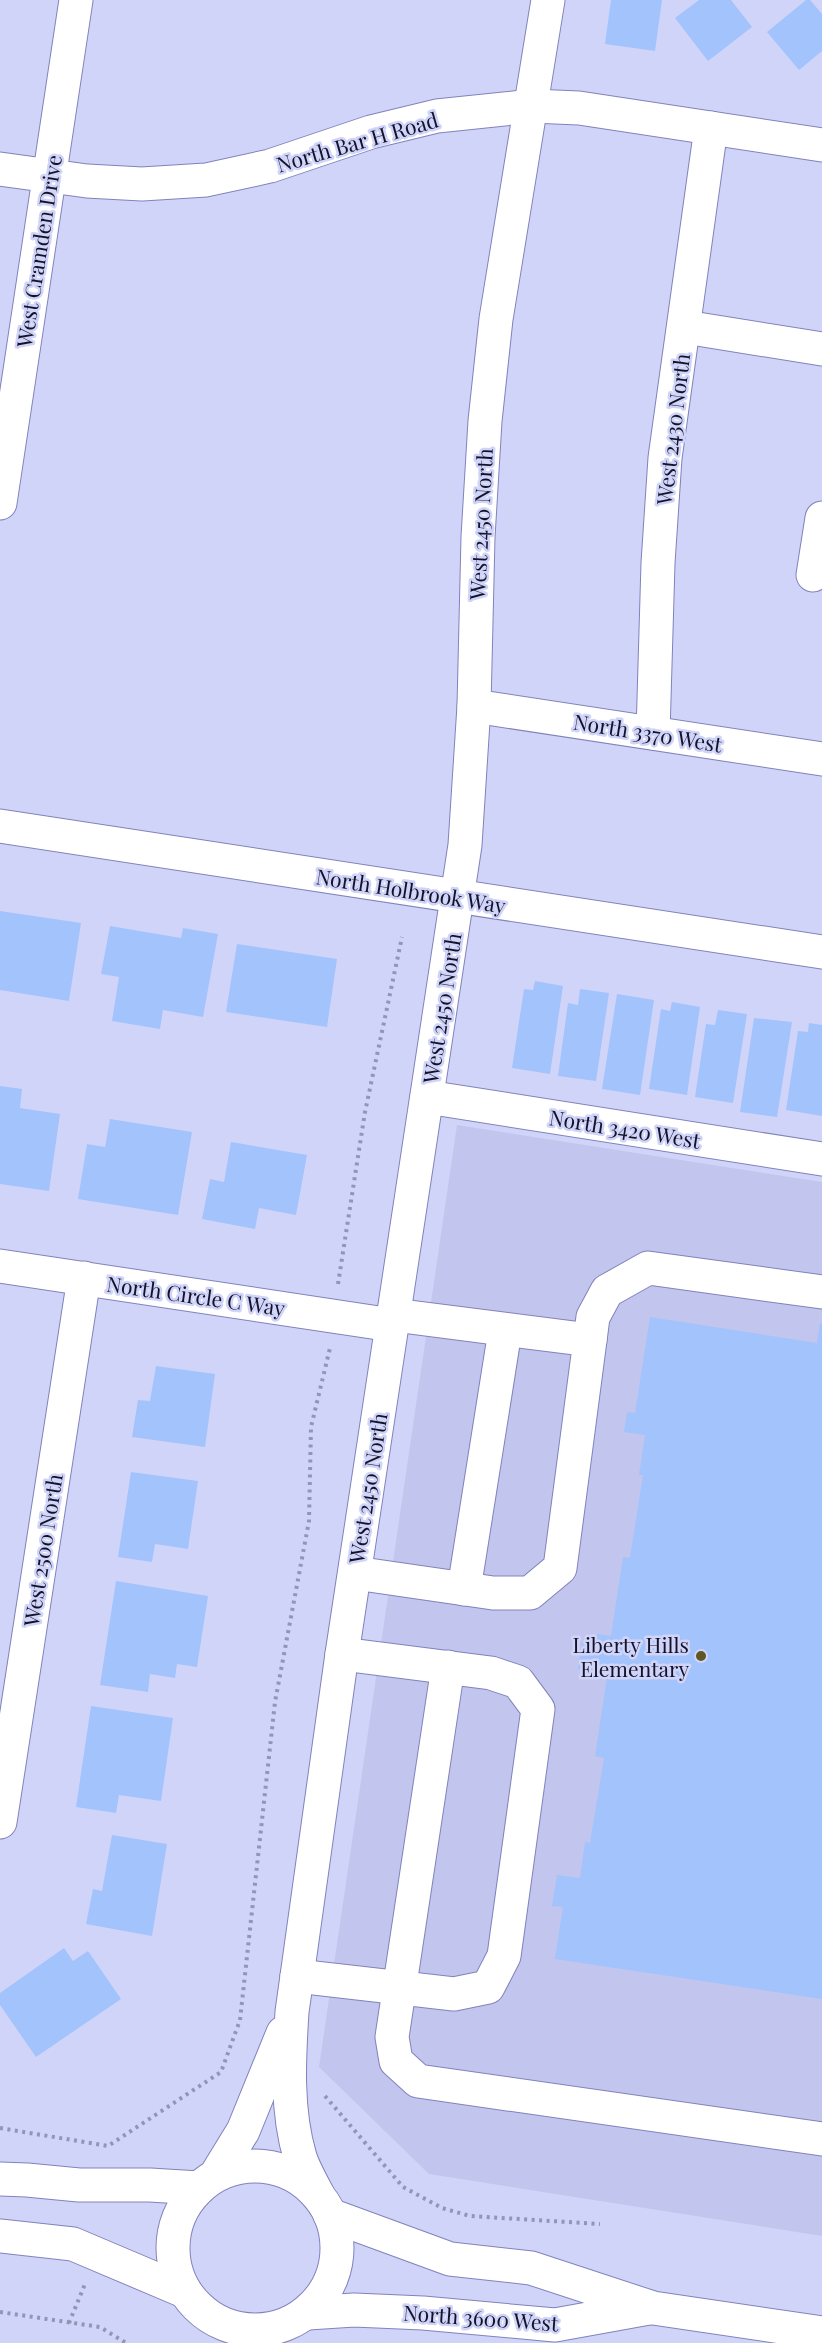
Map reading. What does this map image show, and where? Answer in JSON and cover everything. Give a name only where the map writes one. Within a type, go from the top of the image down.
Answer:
[{"type":"street","name":"West Cramden Drive","points":[[0,503],[76,0]]},
{"type":"street","name":"West 2450 North","points":[[324,2205],[300,2158],[291,2108],[289,2059],[292,2012],[342,1654],[465,845],[474,706],[478,537],[485,421],[496,319],[548,0]]},
{"type":"street","name":"North Bar H Road","points":[[0,169],[87,181],[142,184],[206,180],[270,166],[371,132],[437,116],[532,106],[579,108],[822,145]]},
{"type":"street","name":"West 2430 North","points":[[653,733],[658,563],[665,458],[711,128]]},
{"type":"street","points":[[685,327],[822,349]]},
{"type":"street","points":[[813,575],[822,518]]},
{"type":"street","name":"North 3370 West","points":[[474,706],[822,759]]},
{"type":"street","name":"North Holbrook Way","points":[[0,826],[822,952]]},
{"type":"street","name":"North 3420 West","points":[[427,1097],[822,1159]]},
{"type":"street","name":"North Circle C Way","points":[[0,1266],[393,1320],[590,1340]]},
{"type":"street","points":[[355,1573],[493,1593],[530,1593],[560,1568],[593,1317],[607,1291],[648,1268],[822,1292]]},
{"type":"street","name":"West 2500 North","points":[[0,1822],[84,1278]]},
{"type":"street","points":[[464,1589],[505,1330]]},
{"type":"street","points":[[297,1976],[454,1994],[488,1987],[504,1956],[538,1709],[518,1682],[491,1673],[342,1654]]},
{"type":"street","points":[[448,1667],[392,2037],[396,2061],[418,2080],[822,2139]]},
{"type":"street","name":"West 2450 North","points":[[207,2181],[243,2131],[292,2012]]},
{"type":"street","points":[[0,2179],[79,2185],[150,2185],[207,2181],[238,2167],[260,2166],[282,2170],[302,2180],[324,2205],[336,2236],[336,2259],[330,2280],[300,2325],[260,2330],[238,2329],[217,2321],[192,2300],[73,2244],[0,2236]]},
{"type":"street","points":[[202,2343],[192,2300],[176,2270],[172,2248],[175,2226],[184,2205],[207,2181]]},
{"type":"street","name":"North 3600 West","points":[[324,2205],[450,2259],[531,2268],[653,2308],[822,2333]]},
{"type":"street","name":"North 3600 West","points":[[300,2325],[354,2310],[423,2313],[555,2325],[653,2308]]},
{"type":"path","points":[[340,1273],[365,1112],[402,937]]},
{"type":"path","points":[[0,2128],[108,2146],[221,2072],[240,2020],[275,1702],[309,1521],[311,1427],[330,1348]]},
{"type":"path","points":[[325,2095],[403,2187],[442,2208],[470,2216],[600,2224]]},
{"type":"path","points":[[69,2323],[85,2283]]},
{"type":"path","points":[[0,2312],[100,2327],[126,2343]]},
{"type":"shaded area","points":[[457,1125],[822,1182],[822,2236],[429,2174],[319,2067]]},
{"type":"building","points":[[611,0],[662,0],[655,51],[605,44]]},
{"type":"building","points":[[699,0],[731,0],[752,27],[708,61],[675,18]]},
{"type":"building","points":[[806,0],[810,0],[822,14],[822,51],[799,70],[767,32]]},
{"type":"building","points":[[0,911],[81,923],[69,1001],[0,990]]},
{"type":"building","points":[[110,926],[181,938],[183,928],[218,934],[203,1017],[163,1010],[160,1029],[112,1021],[119,977],[101,974]]},
{"type":"building","points":[[237,944],[337,959],[327,1027],[226,1012]]},
{"type":"building","points":[[535,981],[563,986],[550,1074],[512,1068],[524,989],[533,990]]},
{"type":"building","points":[[580,989],[609,993],[596,1081],[558,1076],[568,1003],[578,1005]]},
{"type":"building","points":[[617,994],[654,1000],[640,1095],[602,1089]]},
{"type":"building","points":[[672,1002],[700,1007],[687,1095],[649,1089],[661,1009],[670,1011]]},
{"type":"building","points":[[718,1010],[747,1014],[733,1103],[695,1097],[706,1024],[715,1025]]},
{"type":"building","points":[[754,1018],[792,1022],[777,1117],[740,1112]]},
{"type":"building","points":[[809,1023],[822,1025],[822,1116],[786,1110],[798,1031],[808,1032]]},
{"type":"building","points":[[0,1086],[22,1089],[20,1108],[60,1114],[49,1191],[0,1184]]},
{"type":"building","points":[[110,1119],[192,1132],[178,1215],[78,1199],[87,1144],[105,1147]]},
{"type":"building","points":[[231,1142],[307,1155],[296,1215],[259,1208],[255,1229],[202,1219],[210,1179],[224,1182]]},
{"type":"building","name":"Liberty Hills Elementary","points":[[650,1317],[817,1343],[820,1323],[822,1324],[822,1999],[555,1959],[563,1907],[552,1906],[557,1875],[580,1878],[585,1842],[590,1843],[604,1758],[595,1756],[607,1678],[592,1676],[592,1671],[578,1669],[582,1642],[595,1644],[596,1634],[611,1636],[623,1557],[630,1558],[643,1475],[639,1475],[645,1435],[624,1432],[627,1412],[635,1413]]},
{"type":"building","points":[[156,1366],[215,1374],[205,1447],[132,1437],[138,1400],[150,1401]]},
{"type":"building","points":[[131,1472],[198,1481],[188,1549],[155,1544],[152,1562],[118,1557]]},
{"type":"building","points":[[116,1581],[208,1596],[197,1667],[177,1664],[175,1678],[150,1674],[148,1692],[100,1685]]},
{"type":"building","points":[[91,1706],[173,1718],[161,1801],[119,1795],[116,1813],[76,1807]]},
{"type":"building","points":[[112,1835],[167,1844],[152,1936],[86,1924],[93,1889],[102,1891]]},
{"type":"building","points":[[64,1948],[73,1961],[88,1951],[121,1999],[36,2057],[0,2005],[0,1993]]},
{"type":"place","name":"Liberty Hills Elementary","points":[[701,1656]]}]
